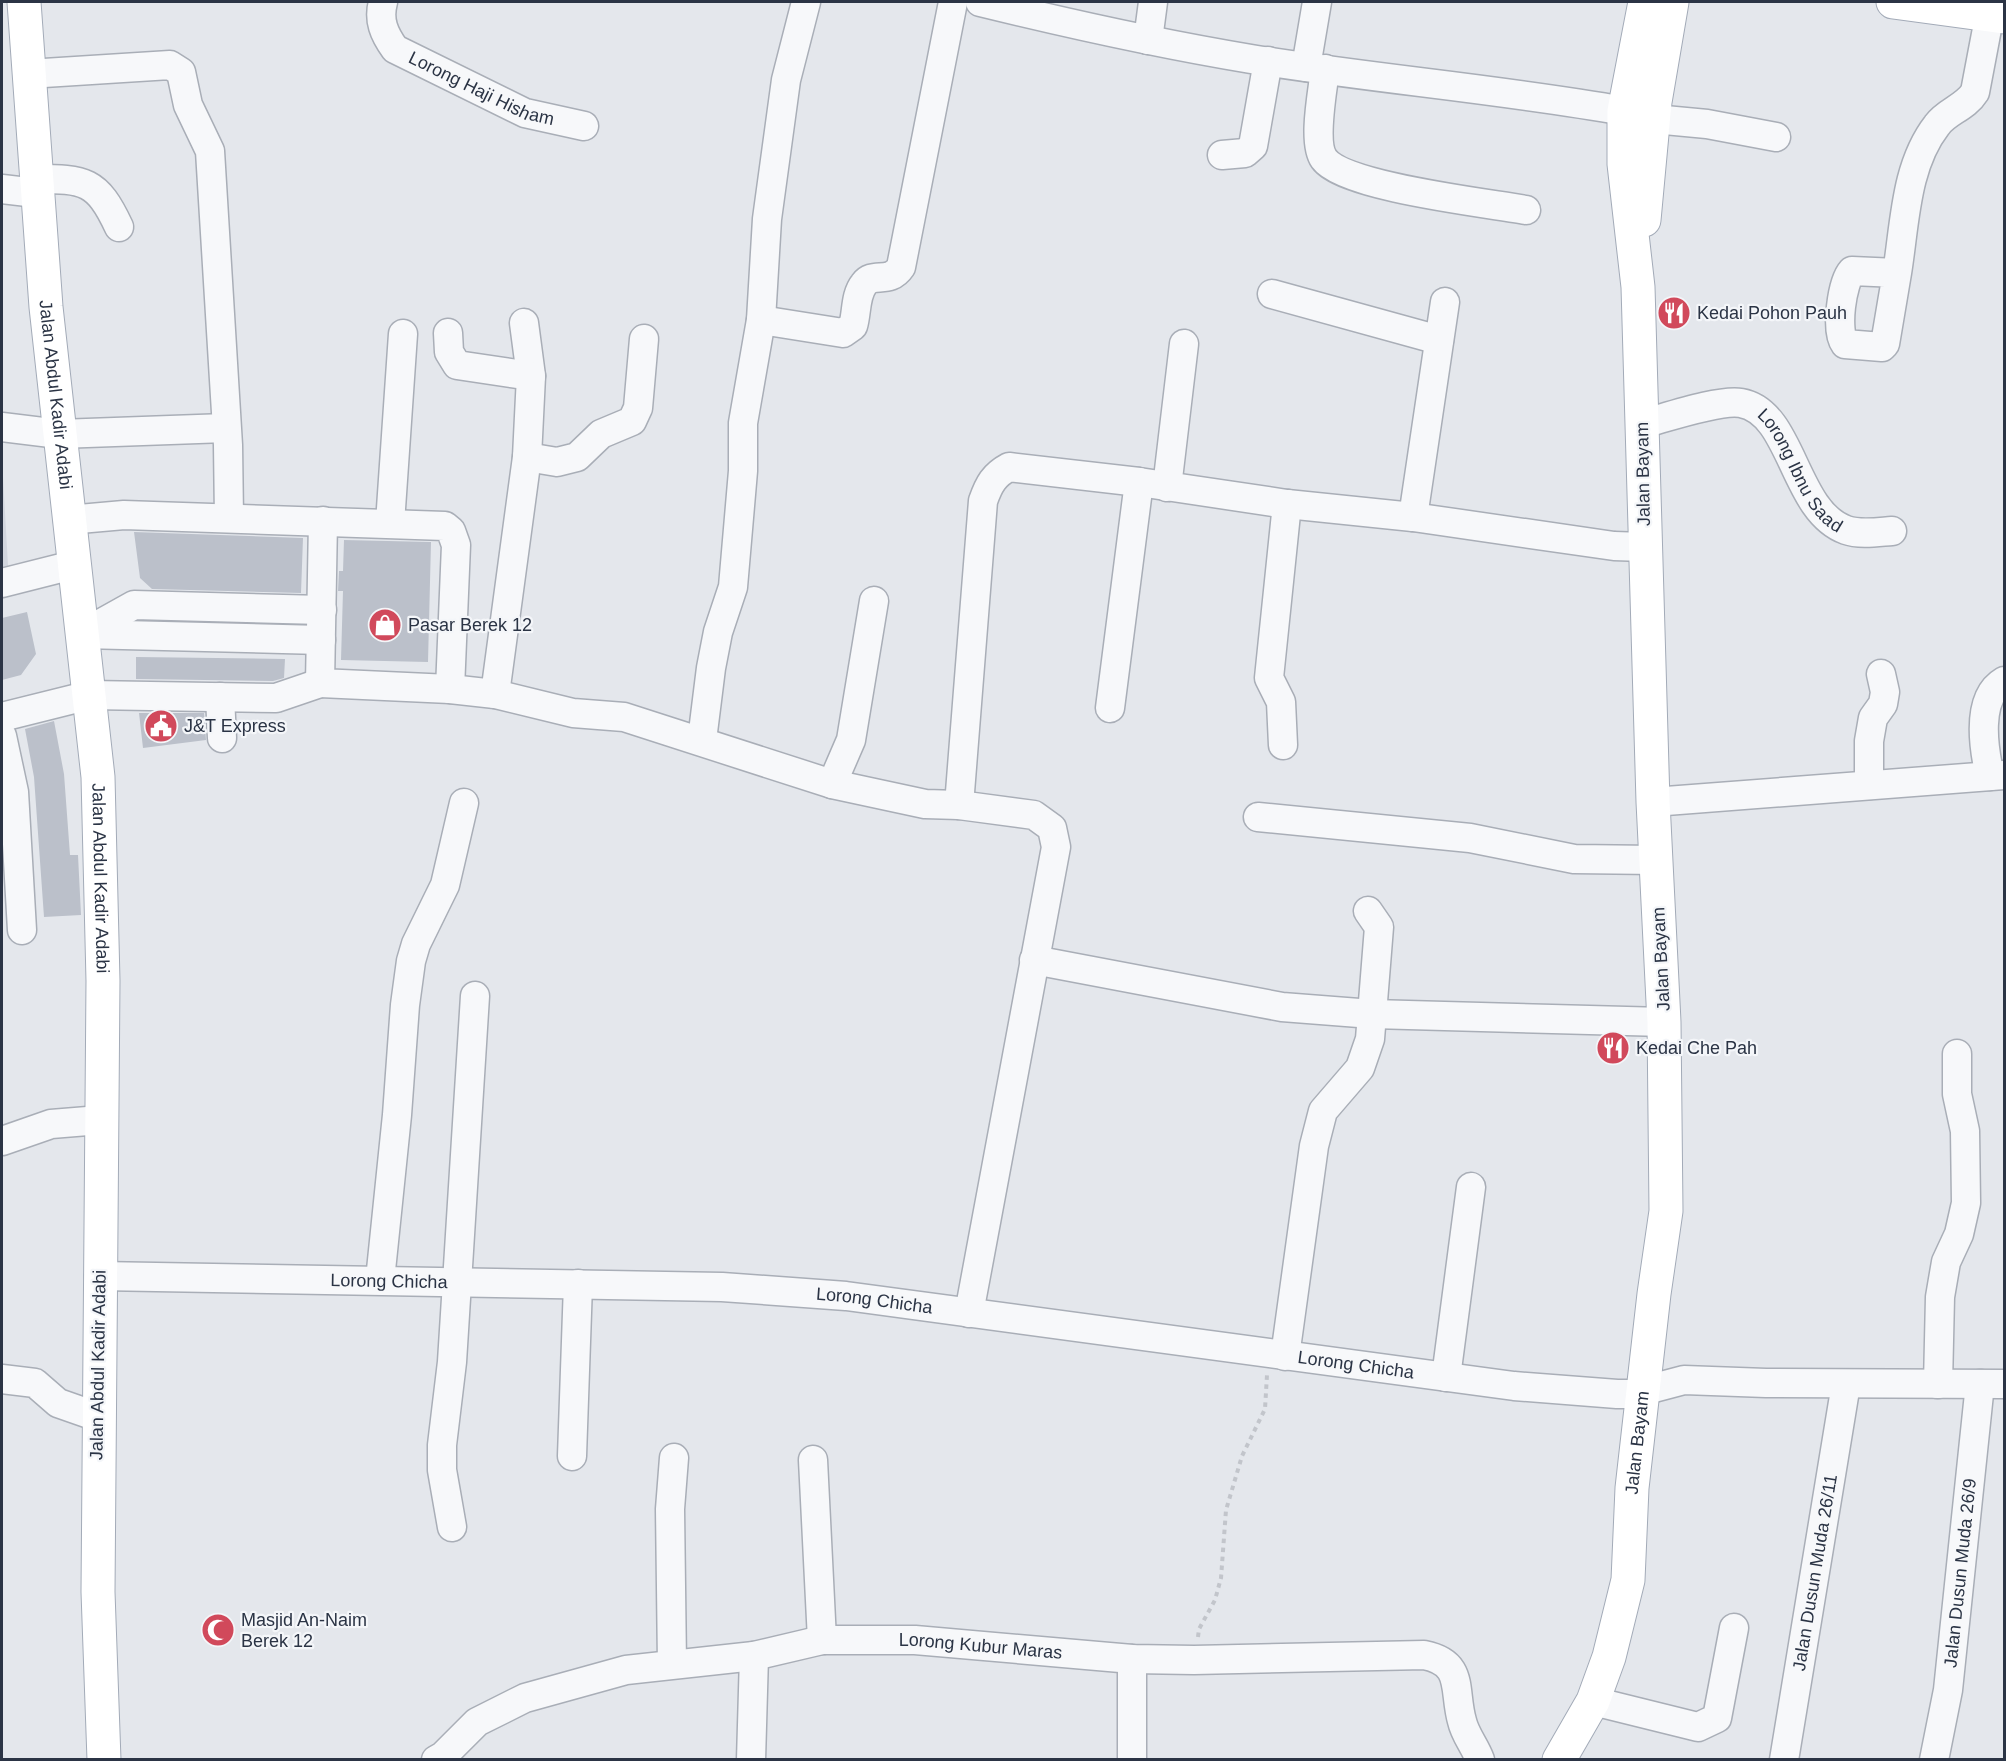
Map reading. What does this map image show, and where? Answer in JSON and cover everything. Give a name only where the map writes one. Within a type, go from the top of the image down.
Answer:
[{"type":"main road","name":"Jalan Abdul Kadir Adabi","points":[[24,2],[36,186],[59,434],[98,777],[102,874],[98,1417],[99,1633],[104,1760]]},
{"type":"main road","points":[[1633,2],[1637,37]]},
{"type":"main road","points":[[1893,2],[1985,11]]},
{"type":"main road","name":"Jalan Bayam","points":[[1639,115],[1637,37],[1666,6]]},
{"type":"main road","name":"Jalan Bayam","points":[[1559,1760],[1593,1701],[1609,1657],[1628,1580],[1632,1488],[1674,1288],[1666,1211],[1664,1022],[1653,802],[1638,287],[1625,174],[1666,6]]},
{"type":"street","name":"Lorong Haji Hisham","points":[[382,2],[384,34],[395,49],[525,112],[584,126]]},
{"type":"street","points":[[702,740],[712,659],[733,587],[743,471],[743,423],[761,320],[766,219],[786,80],[806,2]]},
{"type":"street","points":[[761,320],[843,333],[853,326],[859,292],[864,282],[873,277],[886,278],[896,274],[901,267],[953,2]]},
{"type":"street","points":[[980,2],[1067,12],[1148,40],[1268,61],[1532,94],[1639,115],[1707,124],[1776,137]]},
{"type":"street","points":[[1148,40],[1154,2]]},
{"type":"street","points":[[1317,2],[1318,141],[1324,159],[1343,174],[1374,183],[1526,210]]},
{"type":"street","points":[[1897,273],[1914,166],[1938,123],[1968,102],[1975,92],[1985,11]]},
{"type":"street","points":[[1222,155],[1245,153],[1253,146],[1268,61]]},
{"type":"street","points":[[28,74],[170,64],[181,72],[188,105],[210,151],[229,518]]},
{"type":"street","points":[[2,189],[77,181],[92,187],[105,198],[118,227]]},
{"type":"street","points":[[1272,294],[1439,340]]},
{"type":"street","points":[[1413,517],[1445,302]]},
{"type":"street","points":[[495,694],[527,457],[531,376],[524,323]]},
{"type":"street","points":[[448,333],[449,352],[456,365],[531,376]]},
{"type":"street","points":[[390,523],[403,334]]},
{"type":"street","points":[[527,457],[557,462],[577,457],[601,434],[632,421],[638,408],[644,339]]},
{"type":"street","points":[[1167,487],[1184,344]]},
{"type":"street","name":"Lorong Ibnu Saad","points":[[1642,424],[1721,404],[1739,402],[1755,407],[1769,419],[1810,497],[1827,518],[1846,530],[1892,531]]},
{"type":"street","points":[[2,427],[59,434],[226,428]]},
{"type":"street","points":[[959,805],[983,501],[988,486],[996,474],[1009,467],[1139,482],[1287,504],[1413,517],[1614,546],[1644,547]]},
{"type":"street","points":[[1110,708],[1139,482]]},
{"type":"street","points":[[1283,746],[1281,702],[1269,678],[1287,504]]},
{"type":"street","points":[[68,520],[124,515],[437,524],[451,531],[455,537],[450,689]]},
{"type":"street","points":[[320,682],[324,521]]},
{"type":"street","points":[[2,583],[73,565]]},
{"type":"street","points":[[832,784],[850,740],[874,601]]},
{"type":"street","points":[[82,634],[134,605],[322,610]]},
{"type":"street","points":[[82,634],[321,640]]},
{"type":"street","points":[[1869,785],[1869,741],[1873,718],[1883,704],[1885,692],[1881,674]]},
{"type":"street","points":[[1653,802],[1997,775],[1982,734],[1992,696],[2004,681]]},
{"type":"street","points":[[2,717],[90,695],[276,698],[320,682],[450,689],[495,694],[573,713],[624,717],[702,740],[832,784],[925,804],[959,805],[1034,815],[1053,828],[1056,847],[969,1313]]},
{"type":"street","points":[[220,697],[222,738]]},
{"type":"street","points":[[3,753],[15,800],[22,930]]},
{"type":"street","points":[[380,1280],[411,961],[416,944],[445,885],[464,804]]},
{"type":"street","points":[[1258,817],[1470,838],[1574,859],[1656,860]]},
{"type":"street","points":[[1276,1354],[1314,1146],[1323,1111],[1360,1068],[1370,1039],[1379,927],[1368,911]]},
{"type":"street","points":[[1034,960],[1282,1007],[1372,1014],[1664,1022]]},
{"type":"street","points":[[452,1527],[442,1470],[442,1445],[452,1362],[475,996]]},
{"type":"street","points":[[1938,1384],[1940,1297],[1946,1262],[1959,1234],[1966,1203],[1965,1131],[1957,1094],[1957,1054]]},
{"type":"street","points":[[2,1141],[51,1124],[100,1119]]},
{"type":"street","points":[[1446,1377],[1471,1187]]},
{"type":"street","name":"Lorong Chicha","points":[[99,1276],[722,1287],[835,1295],[1514,1386],[1617,1394],[1684,1380],[1846,1384],[1992,1384]]},
{"type":"street","points":[[572,1456],[578,1284]]},
{"type":"street","points":[[2,1379],[35,1383],[58,1403],[98,1417]]},
{"type":"street","name":"Jalan Dusun Muda 26/11","points":[[1784,1760],[1846,1384]]},
{"type":"street","name":"Jalan Dusun Muda 26/9","points":[[1934,1760],[1948,1690],[1992,1384]]},
{"type":"street","points":[[672,1664],[670,1509],[674,1458]]},
{"type":"street","points":[[813,1460],[822,1640]]},
{"type":"street","points":[[1593,1701],[1698,1727],[1709,1724],[1717,1718],[1734,1628]]},
{"type":"street","name":"Lorong Kubur Maras","points":[[442,1758],[477,1722],[525,1698],[626,1670],[754,1656],[822,1640],[915,1640],[1132,1659],[1194,1660],[1424,1655],[1436,1657],[1449,1664],[1455,1676],[1462,1722],[1480,1760]]},
{"type":"street","points":[[751,1760],[754,1656]]},
{"type":"street","points":[[1132,1659],[1132,1760]]},
{"type":"path","points":[[1194,1660],[1199,1629],[1215,1600],[1221,1578],[1226,1510],[1242,1456],[1265,1409],[1276,1354]]},
{"type":"shaded area","points":[[2,459],[8,566],[43,564],[2,595]]},
{"type":"building","points":[[134,532],[303,538],[301,593],[152,589],[140,578]]},
{"type":"building","name":"Pasar Berek 12","points":[[344,540],[431,542],[428,662],[341,660],[343,591],[338,591],[339,571],[343,571]]},
{"type":"building","points":[[27,612],[36,654],[21,675],[2,680],[2,618]]},
{"type":"building","points":[[136,657],[285,659],[284,678],[273,681],[136,679]]},
{"type":"building","points":[[139,713],[204,713],[206,740],[143,748]]},
{"type":"building","points":[[54,721],[64,774],[70,855],[78,855],[81,915],[44,917],[34,777],[25,729]]},
{"type":"place","name":"Kedai Pohon Pauh","points":[[1674,313]]},
{"type":"place","name":"Pasar Berek 12","points":[[385,625]]},
{"type":"place","name":"J&T Express","points":[[161,726]]},
{"type":"place","name":"Kedai Che Pah","points":[[1613,1048]]},
{"type":"place","name":"Masjid An-Naim Berek 12","points":[[218,1630]]}]
